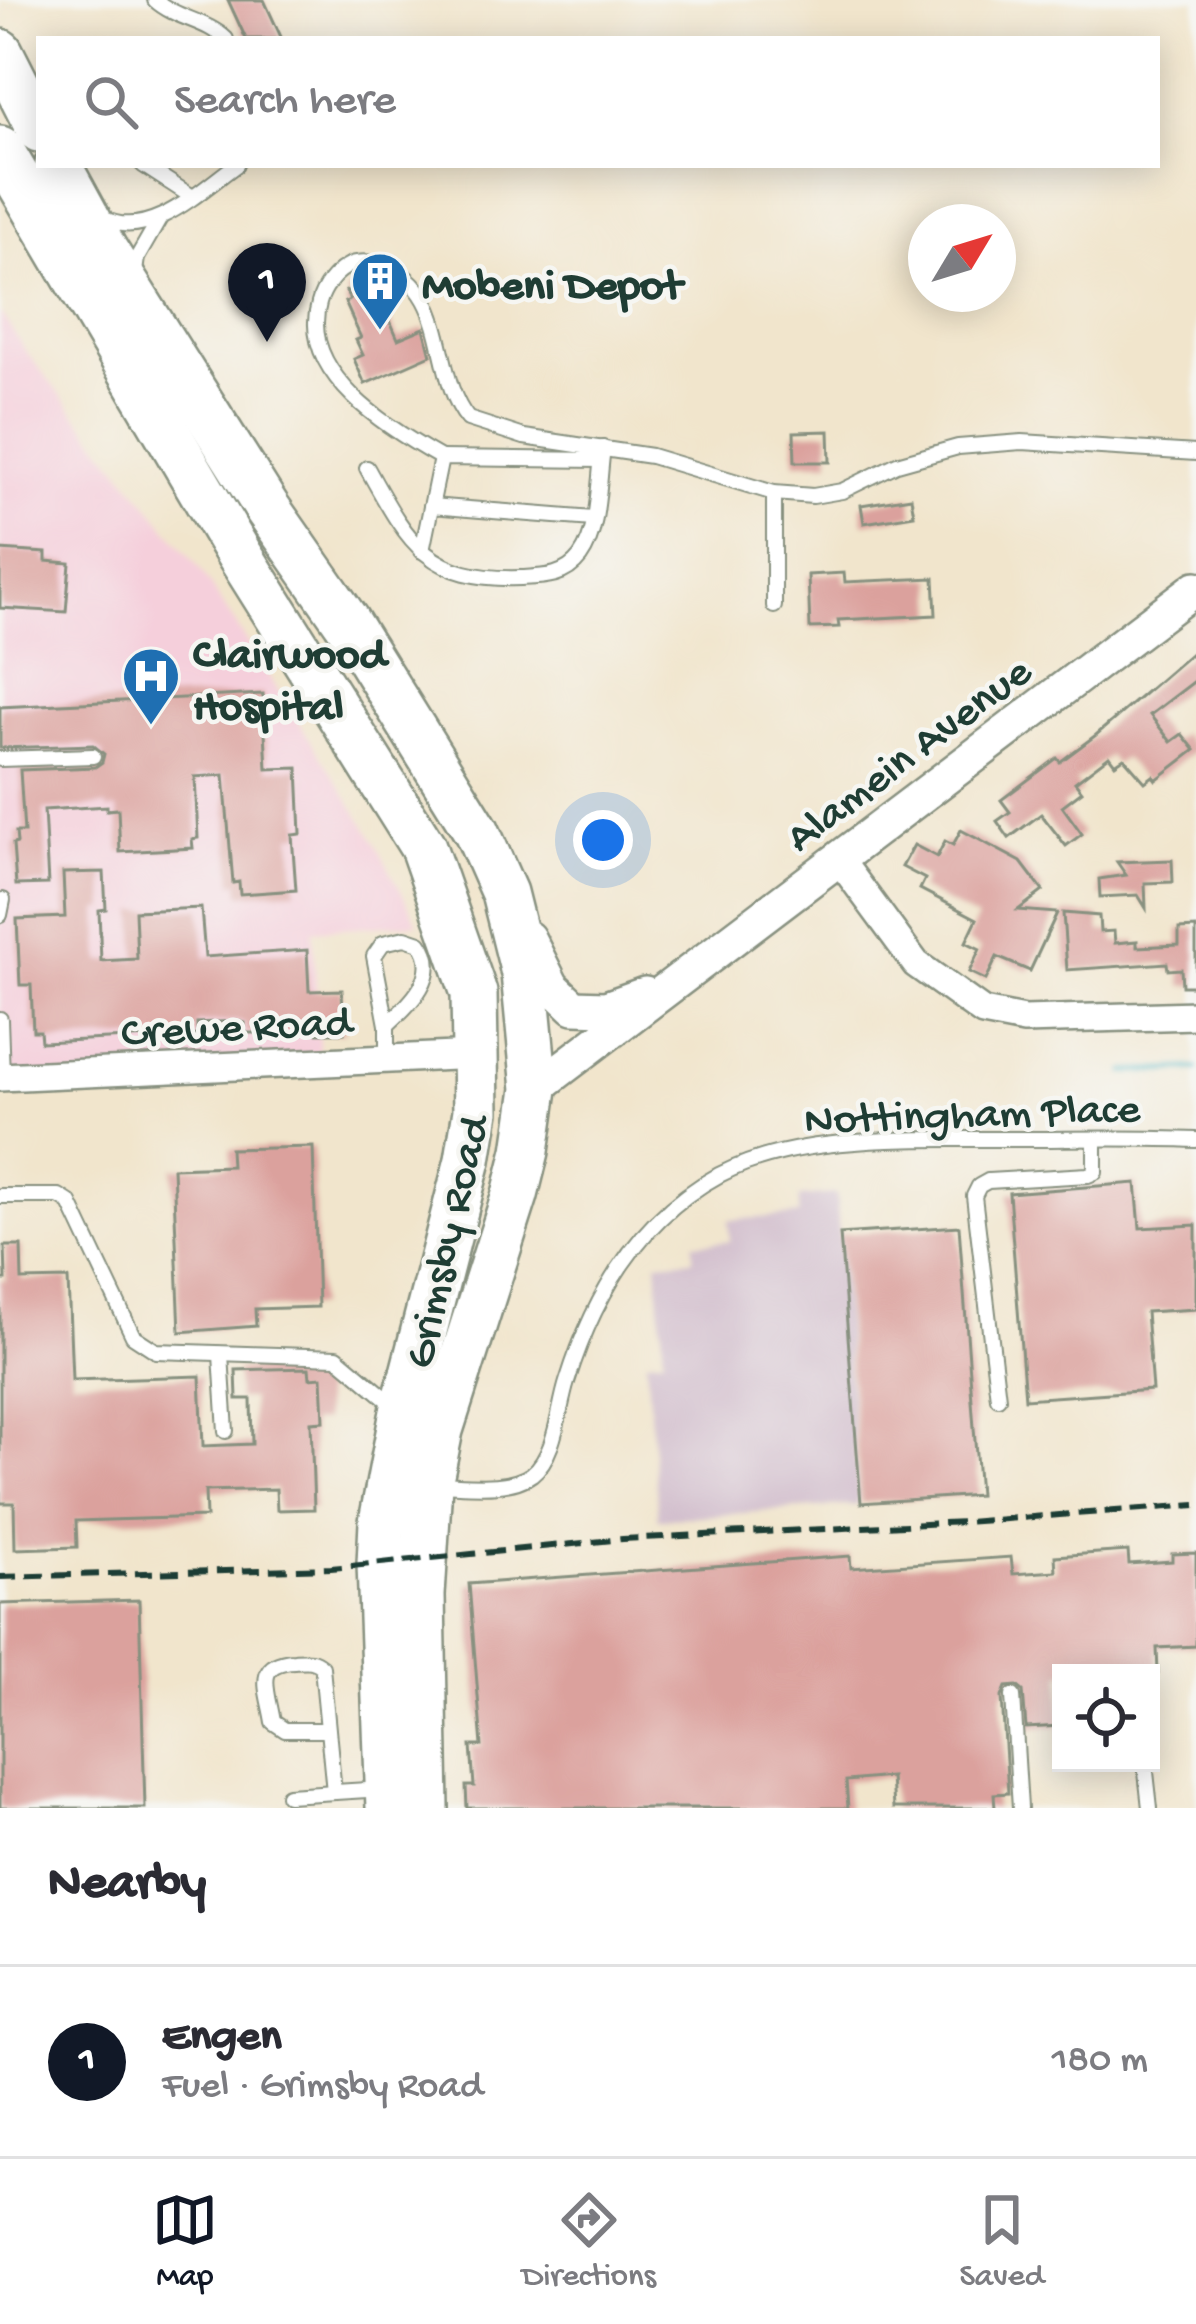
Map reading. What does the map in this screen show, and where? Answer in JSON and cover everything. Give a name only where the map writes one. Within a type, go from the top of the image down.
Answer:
[{"type":"highway","points":[[0,52],[36,123]]},
{"type":"highway","name":"Grimsby Road","points":[[0,149],[228,536],[423,847],[474,993],[476,1111],[468,1160],[403,1412],[422,1578],[401,1802]]},
{"type":"highway","name":"Grimsby Road","points":[[69,185],[267,508],[433,757],[477,832],[504,893],[524,973],[535,1089],[515,1195],[440,1430],[409,1481]]},
{"type":"street","name":"Alamein Avenue","points":[[535,1089],[1196,588]]},
{"type":"street","points":[[838,858],[916,964],[982,1012],[1024,1019],[1196,1015]]},
{"type":"street","name":"Alamein Avenue","points":[[504,893],[552,986],[574,1007],[606,1008],[668,985]]},
{"type":"street","name":"Crewe Road","points":[[1,1077],[476,1055]]},
{"type":"lane","points":[[154,0],[223,36]]},
{"type":"lane","points":[[148,168],[191,196]]},
{"type":"lane","points":[[132,292],[137,257],[160,218],[232,168]]},
{"type":"lane","points":[[69,185],[112,223],[160,218]]},
{"type":"lane","points":[[602,454],[468,419],[455,397],[442,343],[421,293],[402,275],[379,264],[355,262],[341,270],[320,298],[317,328],[323,352],[344,386],[369,414],[441,458],[651,456],[774,493],[813,496],[842,491],[897,464],[958,447],[1022,442],[1196,453]]},
{"type":"lane","points":[[367,467],[422,551],[453,571],[546,577],[562,573],[583,553],[602,454]]},
{"type":"lane","points":[[422,551],[441,458]]},
{"type":"lane","points":[[774,493],[774,606]]},
{"type":"lane","points":[[431,506],[593,519]]},
{"type":"lane","points":[[0,759],[93,757]]},
{"type":"lane","points":[[387,1025],[414,998],[428,963],[420,943],[404,938],[383,943],[374,956],[387,1025],[387,1057]]},
{"type":"lane","points":[[0,1019],[1,1077]]},
{"type":"lane","points":[[998,1398],[974,1196],[988,1181],[1095,1172],[1095,1138]]},
{"type":"lane","name":"Nottingham Place","points":[[409,1481],[487,1484],[520,1480],[533,1473],[548,1452],[568,1380],[600,1296],[629,1253],[674,1204],[721,1174],[774,1155],[913,1140],[1196,1139]]},
{"type":"lane","points":[[0,1196],[59,1196],[70,1203],[134,1336],[156,1351],[338,1357],[403,1412]]},
{"type":"lane","points":[[221,1355],[226,1431]]},
{"type":"lane","points":[[328,1730],[285,1730],[273,1722],[269,1666],[318,1661],[322,1667],[334,1792]]},
{"type":"lane","points":[[1013,1696],[1020,1808]]},
{"type":"lane","points":[[1146,1772],[1150,1808]]},
{"type":"lane","points":[[288,1796],[334,1792],[401,1802]]},
{"type":"shaded area","name":"Clairwood Hospital","points":[[0,312],[26,352],[200,569],[369,831],[418,923],[313,930],[320,1061],[0,1090]]},
{"type":"shaded area","points":[[836,1194],[859,1505],[658,1519],[646,1360],[664,1358],[657,1262],[693,1259],[693,1243],[730,1241],[728,1220],[799,1215],[799,1197]]},
{"type":"building","points":[[228,0],[264,0],[281,36],[245,36]]},
{"type":"building","name":"Mobeni Depot","points":[[372,279],[398,339],[424,328],[431,355],[365,384],[354,359],[363,355],[356,340],[361,338],[345,302],[350,300],[346,291]]},
{"type":"building","points":[[829,431],[830,462],[795,462],[794,432]]},
{"type":"building","points":[[911,497],[914,515],[864,523],[861,505]]},
{"type":"building","points":[[0,550],[46,553],[46,561],[70,563],[66,612],[0,608]]},
{"type":"building","points":[[844,573],[845,582],[934,578],[936,615],[838,620],[839,627],[810,628],[808,575]]},
{"type":"building","points":[[1196,649],[1196,680],[1150,715],[1171,742],[1182,734],[1195,750],[1156,780],[1153,776],[1145,782],[1124,758],[1115,764],[1109,756],[1075,782],[1082,791],[1062,806],[1082,834],[1066,846],[1041,814],[1009,838],[997,821],[1010,812],[1001,800],[1096,735]]},
{"type":"building","points":[[263,694],[267,769],[298,768],[301,834],[292,835],[296,890],[240,894],[239,882],[233,883],[224,775],[195,777],[198,838],[192,839],[193,848],[120,852],[118,809],[44,810],[48,884],[16,885],[13,844],[17,843],[16,832],[24,832],[20,770],[95,767],[104,754],[93,745],[0,748],[0,707]]},
{"type":"building","points":[[961,830],[1021,862],[1043,891],[1018,910],[1057,913],[1030,971],[997,957],[986,980],[969,972],[980,949],[966,942],[977,919],[920,889],[925,879],[902,867],[914,845],[937,857],[945,841],[953,845]]},
{"type":"building","points":[[1172,860],[1173,882],[1145,883],[1146,908],[1138,895],[1100,897],[1099,879],[1126,875],[1117,862]]},
{"type":"building","points":[[104,872],[106,909],[99,910],[101,961],[137,959],[135,911],[201,908],[205,957],[307,950],[309,991],[342,990],[344,1033],[245,1033],[245,1023],[237,1021],[197,1023],[197,1035],[41,1042],[40,1031],[33,1031],[31,985],[20,985],[17,919],[65,917],[63,873]]},
{"type":"building","points":[[1063,913],[1099,916],[1100,932],[1114,931],[1115,943],[1137,941],[1137,947],[1179,945],[1179,929],[1196,928],[1196,986],[1182,986],[1181,969],[1168,970],[1167,963],[1067,970]]},
{"type":"building","points":[[313,1147],[318,1307],[255,1309],[256,1326],[180,1332],[173,1168],[231,1166],[230,1149]]},
{"type":"building","points":[[1136,1183],[1140,1228],[1196,1225],[1196,1309],[1146,1312],[1152,1390],[1025,1399],[1009,1193]]},
{"type":"building","points":[[959,1226],[979,1495],[861,1503],[840,1234]]},
{"type":"building","points":[[5,1246],[21,1246],[22,1280],[68,1279],[72,1380],[200,1376],[203,1446],[252,1444],[251,1399],[237,1399],[236,1370],[309,1368],[310,1378],[322,1377],[324,1421],[311,1422],[314,1509],[277,1510],[276,1489],[205,1491],[206,1517],[76,1521],[77,1547],[15,1549],[14,1503],[0,1503],[0,1280],[6,1280]]},
{"type":"building","points":[[1128,1551],[1129,1564],[1172,1561],[1172,1554],[1196,1553],[1196,1646],[1157,1648],[1158,1664],[1052,1664],[1052,1727],[1026,1728],[1023,1691],[1006,1687],[1002,1697],[1008,1793],[994,1794],[995,1808],[893,1808],[891,1777],[846,1781],[848,1808],[467,1808],[466,1786],[474,1786],[471,1746],[482,1746],[469,1584],[850,1556],[851,1568],[1011,1557],[1013,1574],[1056,1571],[1055,1556]]},
{"type":"building","points":[[139,1600],[145,1808],[0,1808],[0,1604]]},
{"type":"waterway","points":[[1126,1072],[1196,1069]]},
{"type":"railway","points":[[0,1577],[331,1568],[623,1539],[1196,1505]]},
{"type":"place","name":"Mobeni Depot","points":[[380,332]]},
{"type":"place","name":"Engen","points":[[267,342]]},
{"type":"place","name":"Clairwood Hospital","points":[[151,727]]}]
